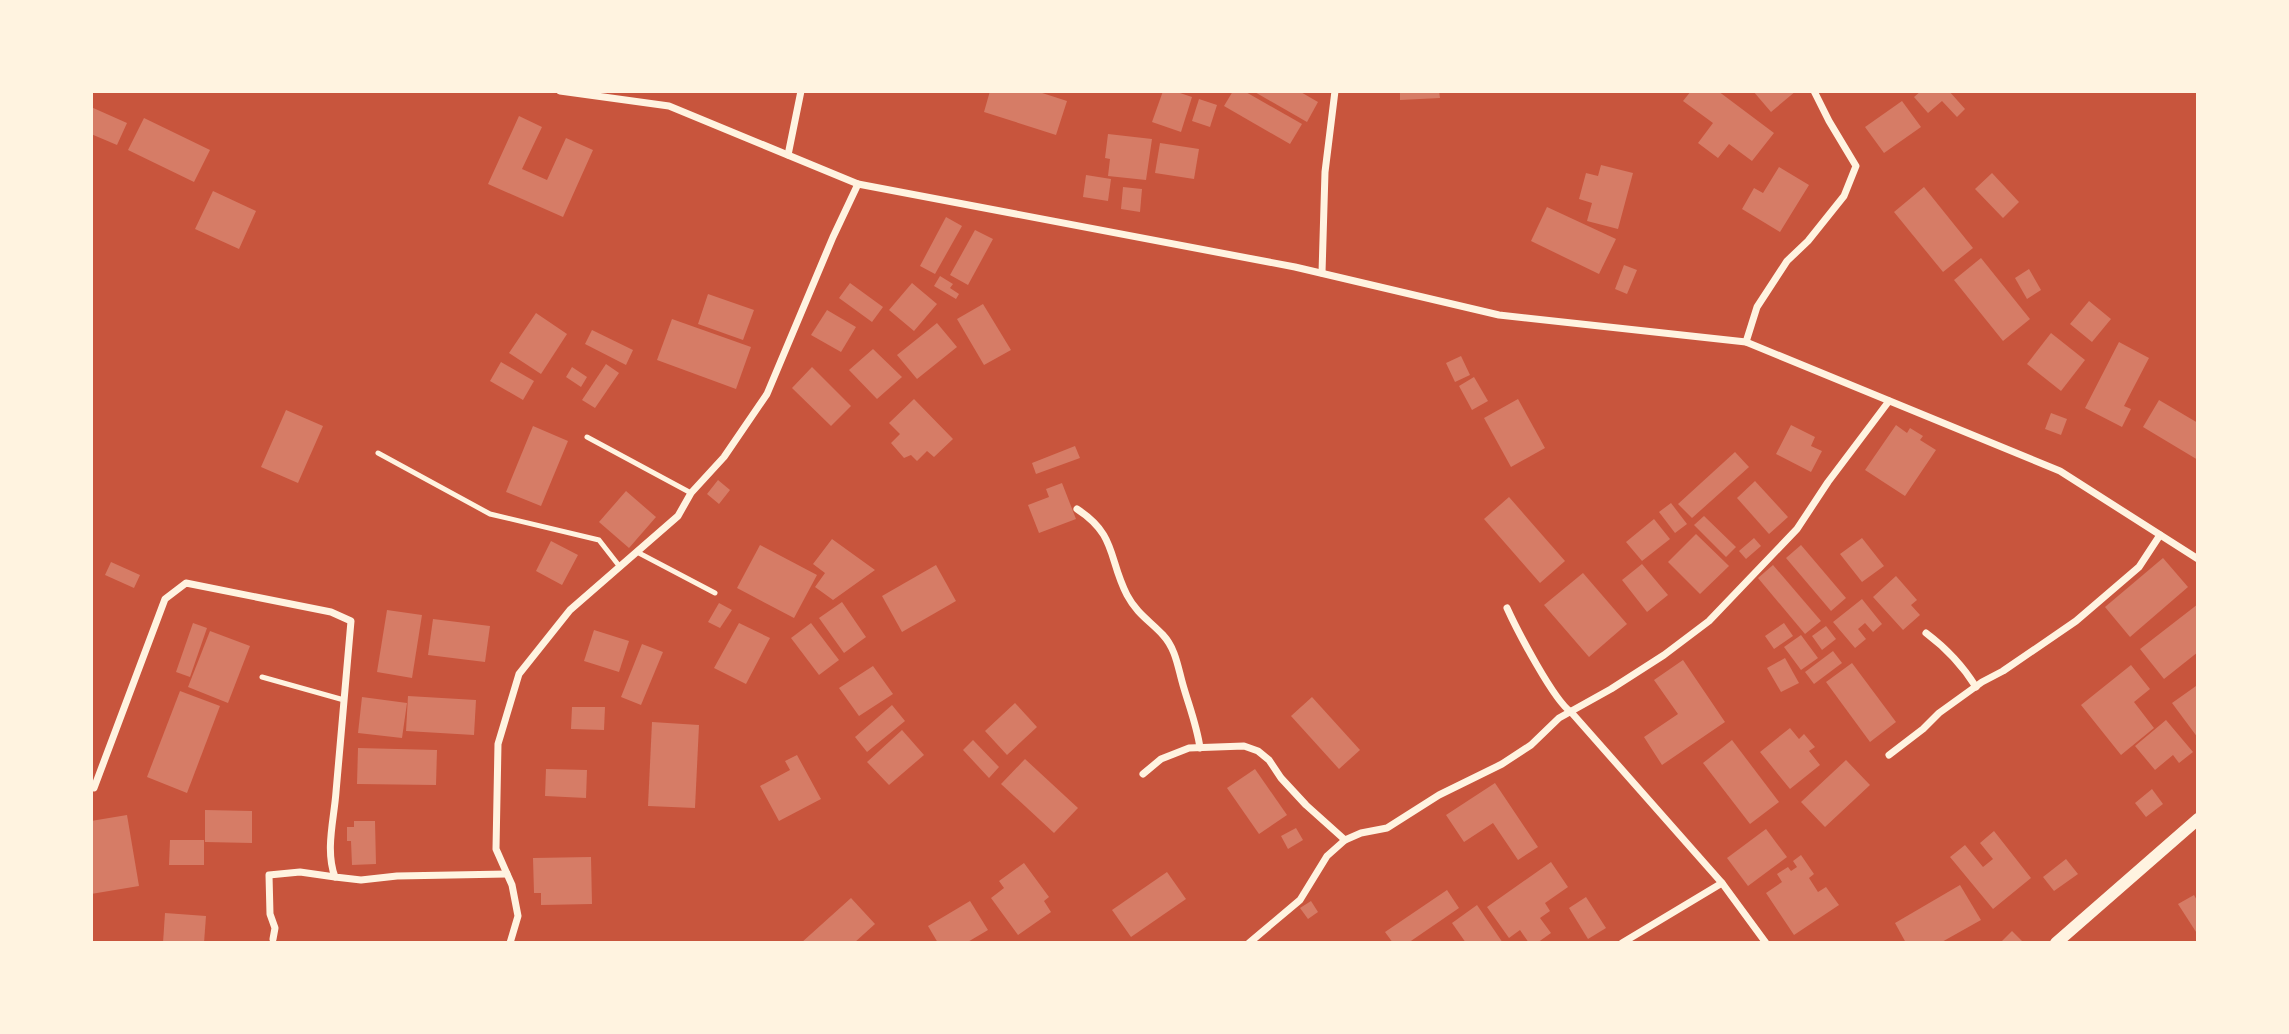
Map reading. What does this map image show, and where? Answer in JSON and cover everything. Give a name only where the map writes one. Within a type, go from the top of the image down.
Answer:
[{"type":"street","points":[[559,91],[669,106],[858,184],[1322,274],[1499,315],[1746,342],[2060,471],[2198,559]]},
{"type":"street","points":[[630,91],[631,101]]},
{"type":"street","points":[[788,155],[802,91]]},
{"type":"street","points":[[1322,274],[1325,172],[1335,91]]},
{"type":"street","points":[[1746,342],[1757,307],[1787,261],[1808,241],[1844,196],[1856,166],[1814,91]]},
{"type":"street","points":[[510,943],[517,916],[512,885],[496,849],[498,744],[519,674],[570,610],[678,516],[691,493],[724,457],[767,394],[858,184]]},
{"type":"street","points":[[1249,943],[1300,900],[1327,856],[1345,840],[1361,833],[1387,828],[1439,795],[1502,764],[1531,745],[1559,718],[1664,655],[1709,621],[1797,529],[1828,482],[1889,401]]},
{"type":"street","points":[[1077,509],[1094,520],[1107,539],[1116,570],[1135,609],[1163,635],[1173,649],[1200,748]]},
{"type":"street","points":[[1889,755],[1939,713],[2076,621],[2140,567],[2160,535]]},
{"type":"street","points":[[94,788],[165,600],[186,583],[331,612],[351,621],[330,842],[330,864],[335,877]]},
{"type":"street","points":[[1507,608],[1563,707],[1571,712],[1722,883],[1766,943]]},
{"type":"street","points":[[1926,632],[1966,670],[1976,687]]},
{"type":"street","points":[[1143,774],[1161,759],[1189,748],[1244,746],[1258,751],[1269,760],[1281,778],[1306,805],[1345,840]]},
{"type":"street","points":[[2056,943],[2198,819]]},
{"type":"street","points":[[273,939],[275,928],[270,914],[269,875],[300,872],[361,880],[397,876],[507,874]]},
{"type":"street","points":[[1622,943],[1722,883]]},
{"type":"lane","points":[[587,437],[691,493]]},
{"type":"lane","points":[[378,453],[490,514],[599,540],[620,567]]},
{"type":"lane","points":[[637,552],[715,593]]},
{"type":"lane","points":[[262,677],[344,700]]},
{"type":"building","points":[[990,91],[1036,91],[1067,101],[1056,135],[984,112]]},
{"type":"building","points":[[1163,91],[1174,91],[1192,97],[1181,132],[1152,122]]},
{"type":"building","points":[[1233,91],[1244,91],[1302,124],[1290,144],[1224,106]]},
{"type":"building","points":[[1253,91],[1299,91],[1318,102],[1307,122]]},
{"type":"building","points":[[1400,91],[1439,91],[1440,98],[1400,100]]},
{"type":"building","points":[[1691,91],[1718,91],[1774,133],[1752,161],[1729,144],[1718,158],[1698,143],[1713,123],[1683,101]]},
{"type":"building","points":[[1753,91],[1796,91],[1771,112]]},
{"type":"building","points":[[1921,91],[1949,91],[1965,109],[1957,117],[1942,101],[1928,113],[1914,97]]},
{"type":"building","points":[[1199,99],[1217,105],[1210,127],[1192,121]]},
{"type":"building","points":[[1902,101],[1921,127],[1884,153],[1865,127]]},
{"type":"building","points":[[91,107],[127,123],[117,145],[91,134]]},
{"type":"building","points":[[519,116],[542,127],[522,169],[547,180],[566,138],[593,150],[563,217],[488,184]]},
{"type":"building","points":[[144,118],[210,150],[194,182],[128,150]]},
{"type":"building","points":[[1108,134],[1152,139],[1146,180],[1108,176],[1110,159],[1105,158]]},
{"type":"building","points":[[1160,143],[1199,149],[1194,179],[1155,173]]},
{"type":"building","points":[[1601,165],[1633,173],[1618,229],[1587,221],[1592,203],[1579,199],[1586,173],[1598,176]]},
{"type":"building","points":[[1779,167],[1809,185],[1780,232],[1742,209],[1754,188],[1763,193]]},
{"type":"building","points":[[1992,173],[2019,202],[2003,218],[1975,189]]},
{"type":"building","points":[[1086,175],[1111,179],[1108,201],[1083,197]]},
{"type":"building","points":[[1123,187],[1142,189],[1140,212],[1121,209]]},
{"type":"building","points":[[1924,187],[1973,248],[1943,272],[1894,212]]},
{"type":"building","points":[[213,191],[256,211],[239,249],[195,229]]},
{"type":"building","points":[[1547,207],[1616,239],[1599,274],[1531,241]]},
{"type":"building","points":[[946,217],[962,226],[935,274],[920,266]]},
{"type":"building","points":[[975,230],[993,239],[968,285],[950,275]]},
{"type":"building","points":[[1981,258],[2030,319],[2003,341],[1954,280]]},
{"type":"building","points":[[1624,265],[1637,270],[1627,294],[1615,289]]},
{"type":"building","points":[[2029,269],[2041,290],[2027,299],[2015,278]]},
{"type":"building","points":[[940,276],[953,284],[950,288],[959,294],[956,299],[934,286]]},
{"type":"building","points":[[850,283],[883,307],[872,322],[839,298]]},
{"type":"building","points":[[912,283],[937,304],[914,331],[889,310]]},
{"type":"building","points":[[708,294],[754,310],[743,340],[698,324]]},
{"type":"building","points":[[2089,301],[2111,319],[2092,342],[2070,324]]},
{"type":"building","points":[[983,304],[1011,350],[984,365],[957,319]]},
{"type":"building","points":[[827,310],[856,327],[841,352],[811,335]]},
{"type":"building","points":[[536,313],[567,334],[541,374],[509,353]]},
{"type":"building","points":[[672,319],[751,347],[736,389],[657,360]]},
{"type":"building","points":[[937,323],[957,347],[917,379],[897,355]]},
{"type":"building","points":[[592,330],[633,350],[626,365],[585,344]]},
{"type":"building","points":[[2051,333],[2085,360],[2061,391],[2027,364]]},
{"type":"building","points":[[2119,342],[2149,358],[2124,406],[2131,409],[2122,427],[2085,408]]},
{"type":"building","points":[[873,349],[902,377],[877,399],[849,370]]},
{"type":"building","points":[[1461,356],[1470,375],[1455,382],[1446,363]]},
{"type":"building","points":[[501,362],[534,381],[523,400],[490,381]]},
{"type":"building","points":[[606,364],[619,373],[595,408],[582,400]]},
{"type":"building","points":[[572,367],[587,377],[581,387],[566,377]]},
{"type":"building","points":[[812,367],[851,406],[831,426],[792,388]]},
{"type":"building","points":[[1474,377],[1488,401],[1472,410],[1459,386]]},
{"type":"building","points":[[914,399],[953,439],[934,457],[927,451],[917,461],[911,455],[904,458],[891,443],[900,434],[889,423]]},
{"type":"building","points":[[1518,399],[1545,448],[1511,467],[1484,418]]},
{"type":"building","points":[[2159,400],[2198,423],[2198,460],[2143,427]]},
{"type":"building","points":[[286,410],[323,426],[298,483],[261,467]]},
{"type":"building","points":[[2051,413],[2067,419],[2061,435],[2045,429]]},
{"type":"building","points":[[1791,425],[1815,437],[1811,446],[1822,451],[1811,472],[1776,454]]},
{"type":"building","points":[[1896,425],[1907,433],[1910,428],[1923,436],[1920,440],[1936,450],[1905,496],[1865,470]]},
{"type":"building","points":[[533,426],[568,441],[541,506],[506,492]]},
{"type":"building","points":[[1075,446],[1080,458],[1036,474],[1032,463]]},
{"type":"building","points":[[1735,452],[1749,467],[1692,518],[1678,504]]},
{"type":"building","points":[[718,480],[730,490],[719,504],[707,494]]},
{"type":"building","points":[[1755,481],[1788,517],[1769,534],[1737,498]]},
{"type":"building","points":[[1062,483],[1076,519],[1039,533],[1028,505],[1049,497],[1046,489]]},
{"type":"building","points":[[626,491],[656,517],[629,548],[599,522]]},
{"type":"building","points":[[1509,497],[1565,561],[1540,583],[1484,519]]},
{"type":"building","points":[[1671,503],[1687,524],[1675,533],[1659,512]]},
{"type":"building","points":[[1704,516],[1736,547],[1726,557],[1694,525]]},
{"type":"building","points":[[1654,519],[1670,539],[1642,561],[1626,542]]},
{"type":"building","points":[[1696,534],[1729,566],[1700,594],[1668,562]]},
{"type":"building","points":[[1754,538],[1761,546],[1746,559],[1739,551]]},
{"type":"building","points":[[1862,538],[1884,566],[1862,582],[1840,554]]},
{"type":"building","points":[[832,539],[875,570],[833,600],[815,587],[825,573],[813,564]]},
{"type":"building","points":[[551,541],[578,555],[562,585],[536,571]]},
{"type":"building","points":[[760,545],[817,575],[794,618],[737,588]]},
{"type":"building","points":[[1801,545],[1846,598],[1831,611],[1786,558]]},
{"type":"building","points":[[2163,558],[2188,587],[2130,637],[2105,607]]},
{"type":"building","points":[[111,562],[140,575],[134,588],[105,575]]},
{"type":"building","points":[[1642,564],[1668,595],[1647,612],[1622,580]]},
{"type":"building","points":[[936,565],[956,601],[902,632],[882,596]]},
{"type":"building","points":[[1773,565],[1821,621],[1805,634],[1758,578]]},
{"type":"building","points":[[1583,573],[1627,624],[1589,657],[1544,605]]},
{"type":"building","points":[[1896,576],[1917,600],[1911,605],[1920,615],[1903,630],[1873,597]]},
{"type":"building","points":[[1862,599],[1882,624],[1873,632],[1865,623],[1858,629],[1866,639],[1855,648],[1833,622]]},
{"type":"building","points":[[842,602],[866,637],[844,653],[819,618]]},
{"type":"building","points":[[719,603],[732,610],[720,628],[708,622]]},
{"type":"building","points":[[2198,604],[2198,652],[2164,679],[2140,649]]},
{"type":"building","points":[[387,610],[422,615],[412,678],[377,672]]},
{"type":"building","points":[[433,619],[490,626],[485,662],[428,655]]},
{"type":"building","points":[[193,623],[207,628],[190,677],[176,672]]},
{"type":"building","points":[[739,623],[770,638],[746,684],[714,668]]},
{"type":"building","points":[[811,623],[839,660],[819,675],[791,638]]},
{"type":"building","points":[[1784,623],[1793,636],[1774,649],[1765,636]]},
{"type":"building","points":[[1826,626],[1836,639],[1822,650],[1812,636]]},
{"type":"building","points":[[594,630],[629,641],[619,672],[584,661]]},
{"type":"building","points":[[210,631],[250,646],[228,703],[188,687]]},
{"type":"building","points":[[1801,635],[1818,658],[1801,670],[1784,647]]},
{"type":"building","points":[[642,644],[663,652],[641,705],[621,697]]},
{"type":"building","points":[[1833,651],[1842,663],[1814,684],[1805,672]]},
{"type":"building","points":[[1785,658],[1799,683],[1781,692],[1767,668]]},
{"type":"building","points":[[1683,660],[1725,722],[1662,765],[1644,737],[1678,714],[1654,680]]},
{"type":"building","points":[[1852,663],[1896,722],[1870,742],[1826,682]]},
{"type":"building","points":[[2131,665],[2150,689],[2134,702],[2154,728],[2121,755],[2081,705]]},
{"type":"building","points":[[873,666],[893,694],[859,716],[839,688]]},
{"type":"building","points":[[2196,686],[2198,689],[2198,738],[2172,703]]},
{"type":"building","points":[[180,691],[220,706],[187,793],[147,777]]},
{"type":"building","points":[[408,696],[476,700],[474,735],[406,731]]},
{"type":"building","points":[[362,697],[407,703],[402,738],[358,733]]},
{"type":"building","points":[[1312,697],[1360,750],[1339,769],[1291,716]]},
{"type":"building","points":[[1015,703],[1037,727],[1007,755],[985,731]]},
{"type":"building","points":[[892,705],[905,721],[867,752],[855,737]]},
{"type":"building","points":[[572,707],[605,707],[604,730],[571,729]]},
{"type":"building","points":[[2166,720],[2193,752],[2179,763],[2173,755],[2155,770],[2135,746]]},
{"type":"building","points":[[652,722],[699,725],[695,808],[648,806]]},
{"type":"building","points":[[1790,728],[1799,739],[1804,734],[1815,747],[1809,751],[1820,765],[1790,789],[1760,752]]},
{"type":"building","points":[[902,730],[924,755],[889,785],[867,762]]},
{"type":"building","points":[[973,740],[999,767],[989,778],[963,750]]},
{"type":"building","points":[[1732,740],[1779,802],[1750,824],[1703,763]]},
{"type":"building","points":[[358,748],[437,750],[436,785],[357,784]]},
{"type":"building","points":[[797,755],[821,799],[779,821],[760,786],[790,770],[785,761]]},
{"type":"building","points":[[1025,759],[1078,808],[1054,833],[1001,784]]},
{"type":"building","points":[[1846,760],[1870,785],[1825,827],[1801,802]]},
{"type":"building","points":[[546,769],[587,770],[586,798],[545,796]]},
{"type":"building","points":[[1255,769],[1287,815],[1259,834],[1227,788]]},
{"type":"building","points":[[1495,783],[1538,847],[1518,860],[1493,823],[1464,842],[1446,815]]},
{"type":"building","points":[[2152,789],[2163,804],[2146,817],[2135,803]]},
{"type":"building","points":[[205,810],[252,811],[252,843],[205,842]]},
{"type":"building","points":[[127,815],[139,886],[91,894],[91,821]]},
{"type":"building","points":[[354,821],[375,821],[376,864],[352,865],[351,841],[347,841],[347,827],[354,827]]},
{"type":"building","points":[[1296,828],[1303,840],[1288,849],[1281,836]]},
{"type":"building","points":[[1766,829],[1787,857],[1748,886],[1727,858]]},
{"type":"building","points":[[1994,831],[2031,878],[1993,909],[1950,857],[1965,845],[1983,867],[1993,859],[1980,843]]},
{"type":"building","points":[[170,840],[204,840],[204,865],[169,865]]},
{"type":"building","points":[[1801,855],[1814,874],[1809,878],[1818,892],[1826,887],[1839,905],[1794,935],[1766,893],[1782,882],[1777,874],[1788,867],[1791,871],[1797,867],[1793,861]]},
{"type":"building","points":[[591,857],[592,904],[541,905],[541,893],[534,893],[533,858]]},
{"type":"building","points":[[2066,859],[2078,874],[2054,891],[2043,877]]},
{"type":"building","points":[[1551,862],[1568,887],[1545,903],[1550,911],[1540,918],[1551,933],[1537,943],[1529,943],[1520,930],[1509,938],[1487,907]]},
{"type":"building","points":[[1024,863],[1049,897],[1044,901],[1051,912],[1018,935],[991,898],[1004,888],[999,881]]},
{"type":"building","points":[[1167,872],[1186,899],[1131,937],[1112,910]]},
{"type":"building","points":[[1960,885],[1981,920],[1940,943],[1906,943],[1895,923]]},
{"type":"building","points":[[1447,890],[1459,908],[1408,943],[1393,943],[1385,932]]},
{"type":"building","points":[[2194,895],[2198,902],[2198,935],[2178,904]]},
{"type":"building","points":[[1586,897],[1606,928],[1588,939],[1569,908]]},
{"type":"building","points":[[851,898],[875,924],[854,943],[801,943]]},
{"type":"building","points":[[970,901],[988,930],[966,943],[938,943],[928,926]]},
{"type":"building","points":[[1311,901],[1318,912],[1308,919],[1300,908]]},
{"type":"building","points":[[1477,905],[1503,943],[1466,943],[1452,923]]},
{"type":"building","points":[[165,913],[206,916],[204,943],[163,943]]},
{"type":"building","points":[[2012,931],[2024,943],[2002,941]]}]
